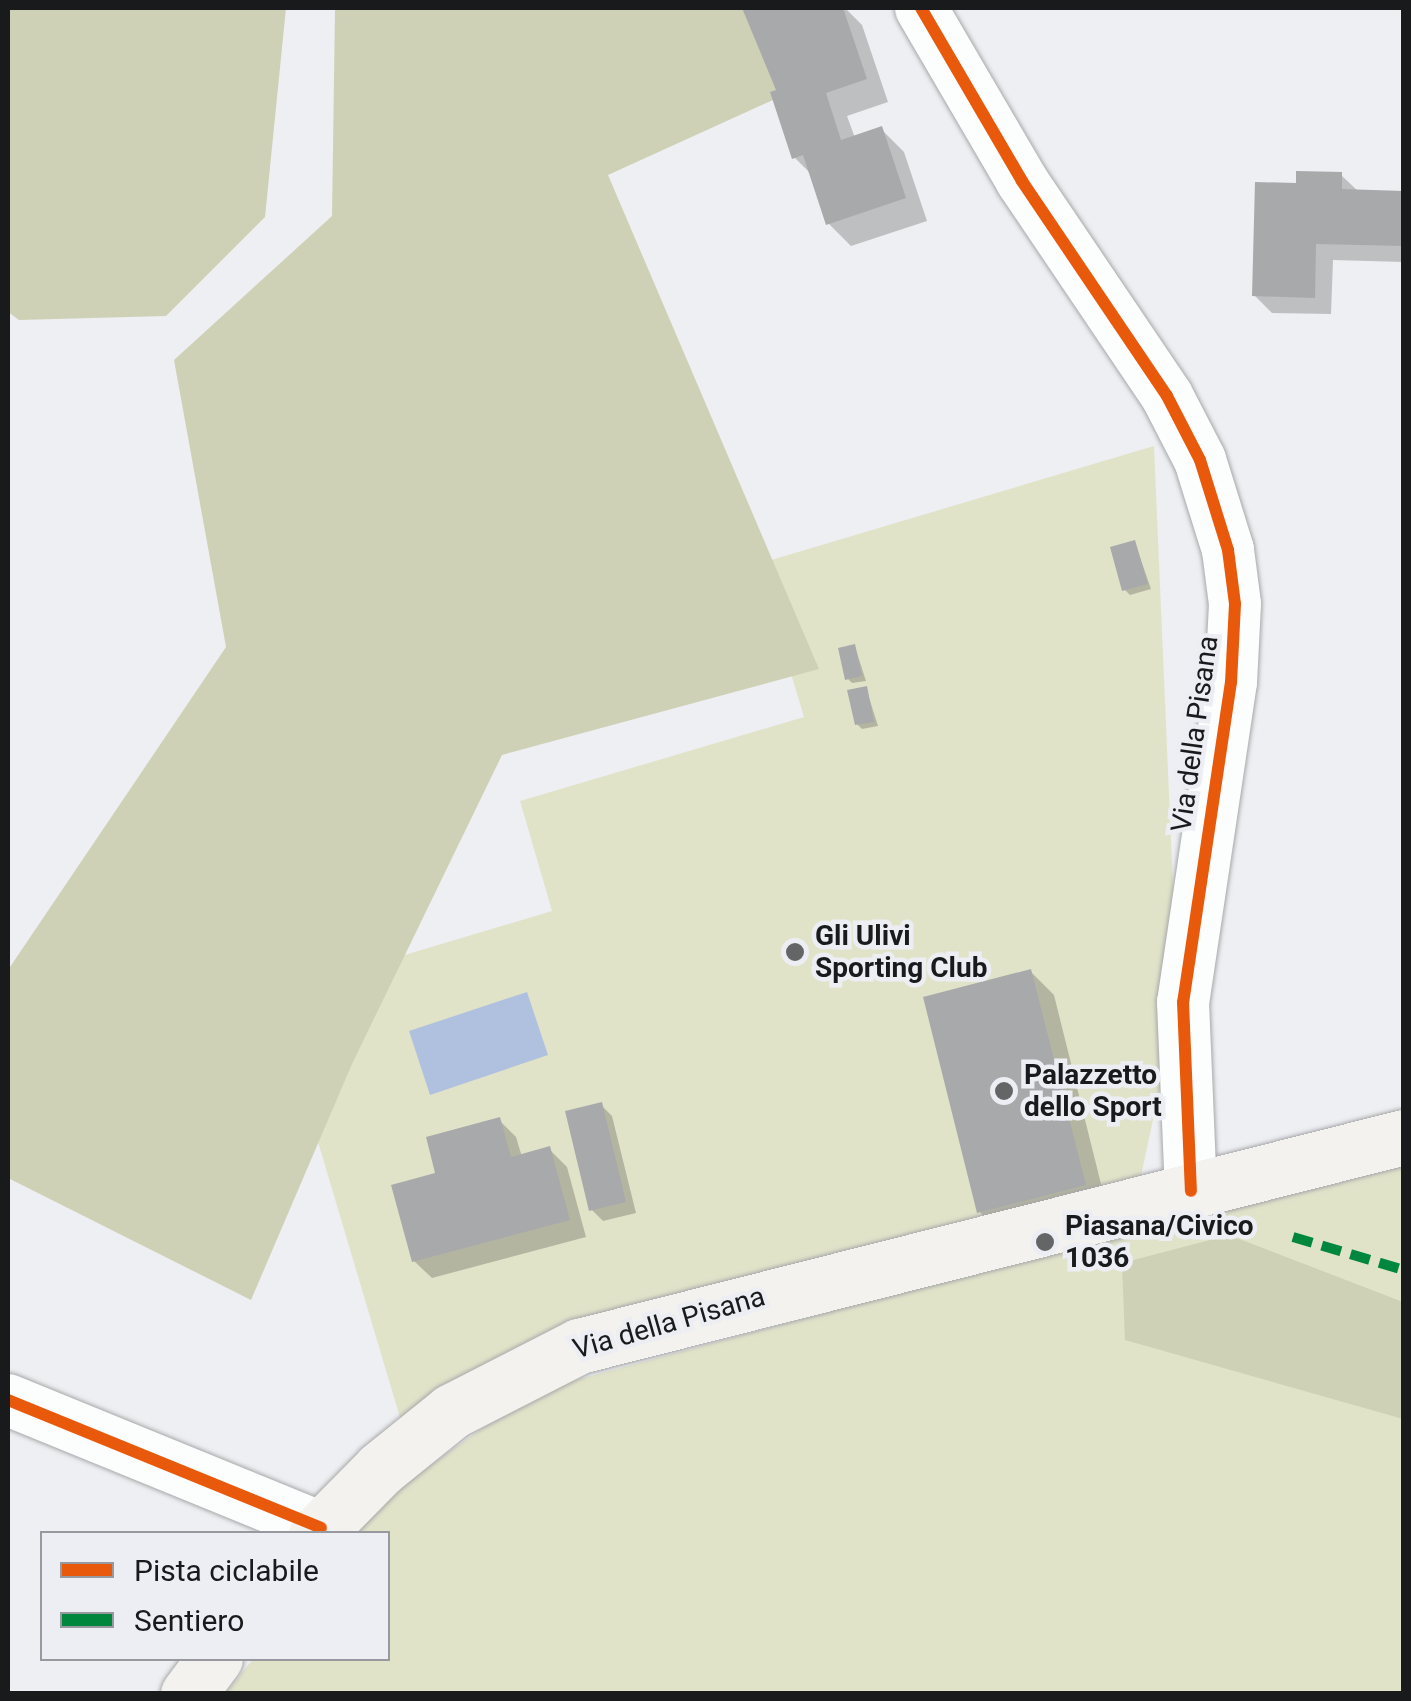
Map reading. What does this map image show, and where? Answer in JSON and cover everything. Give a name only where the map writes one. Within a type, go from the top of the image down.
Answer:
[{"type":"main road","name":"Via della Pisana","points":[[318,1531],[452,1411],[579,1346],[1404,1137]]},
{"type":"main road","points":[[188,1694],[214,1661]]},
{"type":"street","name":"Via della Pisana","points":[[921,8],[1022,180],[1161,384],[1200,460],[1228,550],[1234,654],[1184,987],[1191,1191]]},
{"type":"street","points":[[8,1400],[318,1531]]},
{"type":"green space","points":[[8,8],[286,8],[265,217],[166,316],[19,320],[8,312]]},
{"type":"green space","points":[[335,8],[749,8],[797,89],[608,175],[819,669],[502,755],[352,1064],[251,1300],[8,1178],[8,970],[226,647],[174,360],[332,216]]},
{"type":"green space","name":"Gli Ulivi Sporting Club","points":[[1154,446],[1178,1003],[1135,1204],[401,1421],[274,994],[552,911],[520,801],[804,717],[758,564]]},
{"type":"green space","points":[[1403,1157],[1403,1693],[225,1694],[251,1661],[390,1661],[390,1531],[356,1531],[380,1501],[535,1391]]},
{"type":"green space","points":[[1229,1235],[1403,1302],[1403,1419],[1125,1340],[1122,1263]]},
{"type":"water","points":[[527,992],[548,1055],[430,1095],[409,1031]]},
{"type":"building","points":[[742,8],[843,8],[867,79],[826,93],[841,140],[882,126],[906,198],[826,225],[803,155],[792,159],[770,92],[776,90]]},
{"type":"building","points":[[1296,171],[1342,172],[1342,189],[1404,191],[1404,246],[1316,244],[1315,298],[1252,296],[1255,182],[1296,183]]},
{"type":"building","points":[[1135,540],[1148,584],[1122,591],[1110,547]]},
{"type":"building","points":[[855,644],[862,676],[845,680],[838,648]]},
{"type":"building","points":[[867,686],[874,722],[855,725],[847,690]]},
{"type":"building","name":"Palazzetto dello Sport","points":[[1031,969],[1086,1185],[977,1213],[923,997]]},
{"type":"building","points":[[602,1102],[626,1202],[589,1211],[565,1111]]},
{"type":"building","points":[[500,1117],[511,1157],[550,1146],[570,1220],[412,1262],[391,1185],[435,1173],[426,1137]]},
{"type":"marked path","points":[[1293,1237],[1404,1270]]},
{"type":"cycle path","points":[[921,8],[1022,181],[1167,396],[1200,460],[1228,550],[1235,604],[1231,682],[1183,1002],[1191,1191]]},
{"type":"cycle path","points":[[8,1400],[321,1528]]},
{"type":"place","name":"Gli Ulivi Sporting Club","points":[[795,952]]},
{"type":"place","name":"Palazzetto dello Sport","points":[[1004,1091]]},
{"type":"place","name":"Piasana/Civico 1036","points":[[1045,1242]]}]
